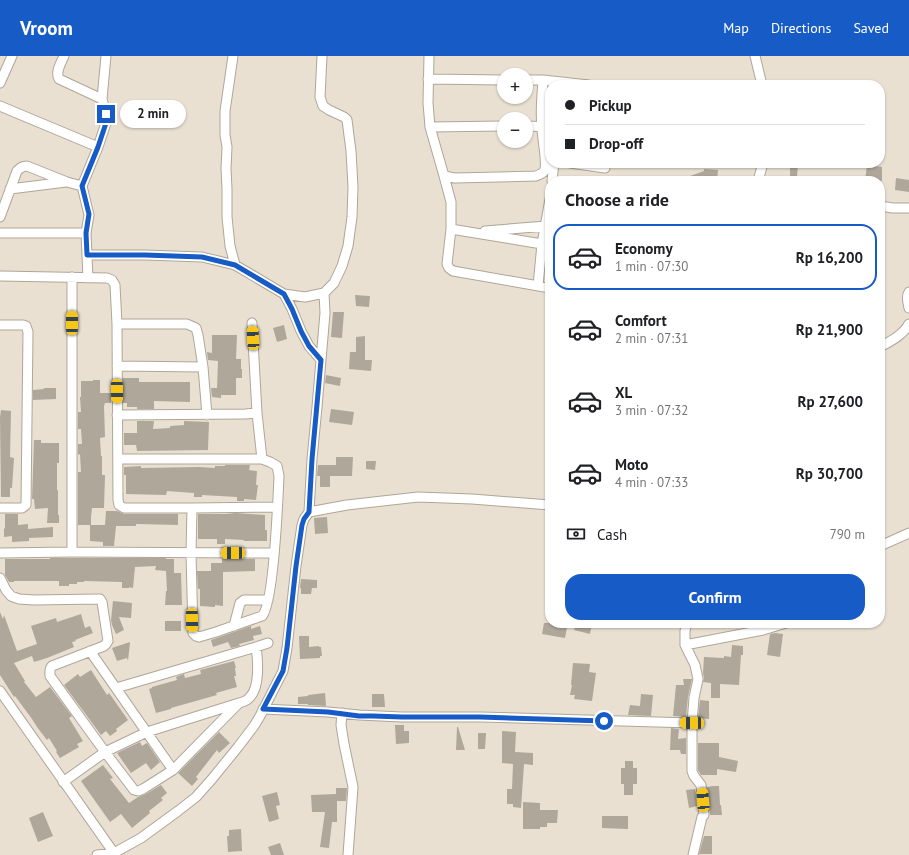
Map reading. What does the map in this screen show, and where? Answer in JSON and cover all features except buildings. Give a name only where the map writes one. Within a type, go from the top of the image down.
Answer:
[{"type":"street","points":[[0,82],[12,56]]},
{"type":"street","points":[[64,56],[57,73],[58,80],[102,99]]},
{"type":"street","points":[[88,278],[86,233],[89,211],[82,186],[106,123],[106,114],[102,99],[106,56]]},
{"type":"street","points":[[233,56],[226,111],[225,135],[227,147],[227,217],[230,246],[235,265]]},
{"type":"street","points":[[87,255],[202,257],[235,265],[284,294],[305,297],[324,293],[334,283],[342,266],[348,246],[352,217],[353,187],[351,151],[347,120],[323,106],[320,97],[322,56]]},
{"type":"street","points":[[429,56],[428,103],[430,127],[451,202],[451,229],[447,264],[449,268],[453,271],[545,287]]},
{"type":"street","points":[[755,56],[761,80]]},
{"type":"street","points":[[428,79],[497,80]]},
{"type":"street","points":[[533,80],[543,80],[545,111]]},
{"type":"street","points":[[0,106],[98,147]]},
{"type":"street","points":[[430,127],[497,126]]},
{"type":"street","points":[[533,126],[545,126]]},
{"type":"street","points":[[0,217],[17,171],[24,166],[82,186]]},
{"type":"street","points":[[444,176],[455,178],[536,176],[542,174],[545,168]]},
{"type":"street","points":[[10,189],[67,182]]},
{"type":"street","points":[[885,207],[909,208]]},
{"type":"street","points":[[471,232],[545,226]]},
{"type":"street","points":[[451,229],[545,245]]},
{"type":"street","points":[[0,233],[86,233]]},
{"type":"street","points":[[538,286],[545,250]]},
{"type":"street","points":[[0,276],[107,278],[112,280],[115,286],[117,324],[116,366],[119,505],[122,507],[192,508],[277,507]]},
{"type":"street","points":[[72,277],[72,552]]},
{"type":"street","points":[[909,292],[907,299],[909,308]]},
{"type":"street","points":[[97,855],[114,853],[141,838],[196,797],[254,726],[283,671],[302,525],[309,512],[312,459],[325,313],[324,293]]},
{"type":"street","points":[[284,294],[309,346],[321,360]]},
{"type":"street","points":[[252,323],[257,413],[262,459]]},
{"type":"street","points":[[117,324],[187,324],[196,328],[203,367],[207,415]]},
{"type":"street","points":[[885,344],[901,334],[909,324]]},
{"type":"street","points":[[0,326],[23,325],[26,326],[28,332],[26,505],[22,508],[0,508]]},
{"type":"street","points":[[116,366],[203,367]]},
{"type":"street","points":[[117,415],[207,415],[257,413]]},
{"type":"street","points":[[118,459],[262,459],[277,466],[280,476],[274,553],[268,600],[264,613],[262,616],[199,637],[193,633],[191,553],[192,508]]},
{"type":"street","points":[[309,512],[347,505],[418,497],[472,499],[545,505]]},
{"type":"street","points":[[885,544],[909,533]]},
{"type":"street","points":[[0,553],[274,553]]},
{"type":"street","points":[[0,578],[11,596],[19,599],[101,600],[103,604],[108,641],[106,644],[52,666],[50,668],[50,676],[134,790],[138,791],[143,789],[173,770],[239,703]]},
{"type":"street","points":[[234,626],[242,600],[268,600]]},
{"type":"street","points":[[686,628],[685,645],[695,665],[698,679],[694,698],[692,723],[692,771],[701,785],[704,814],[693,855]]},
{"type":"street","points":[[685,645],[770,628]]},
{"type":"street","points":[[116,688],[268,643]]},
{"type":"street","points":[[64,782],[105,752],[147,732],[239,703],[250,697],[256,686],[257,680],[256,647]]},
{"type":"street","points":[[90,650],[173,770]]},
{"type":"street","points":[[0,691],[114,853]]},
{"type":"street","points":[[263,709],[359,716],[480,717],[692,723]]},
{"type":"street","points":[[342,714],[341,725],[353,786],[348,855]]},
{"type":"route","points":[[106,114],[106,123],[98,147],[82,186],[89,211],[86,233],[87,255],[202,257],[235,265],[284,294],[309,346],[321,360],[309,512],[302,525],[287,648],[283,671],[263,709],[328,712],[359,716],[480,717],[604,721]]}]
